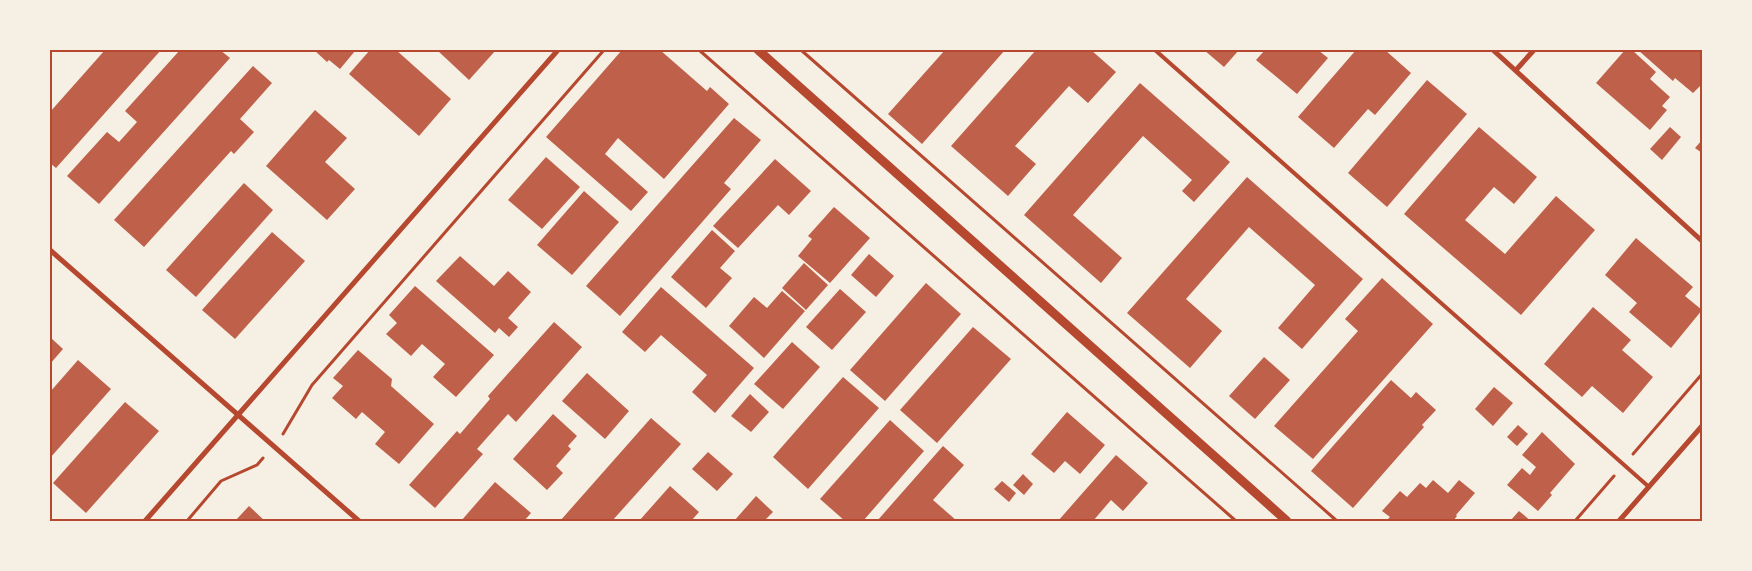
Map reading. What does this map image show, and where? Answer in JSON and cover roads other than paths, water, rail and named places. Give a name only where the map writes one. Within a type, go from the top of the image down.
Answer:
[{"type":"street","points":[[145,521],[558,50]]},
{"type":"street","points":[[758,50],[1287,521]]},
{"type":"street","points":[[1493,50],[1702,241]]},
{"type":"street","points":[[1516,70],[1534,50]]},
{"type":"street","points":[[50,250],[359,521]]},
{"type":"street","points":[[1619,521],[1702,426]]},
{"type":"lane","points":[[1155,50],[1649,487]]}]
